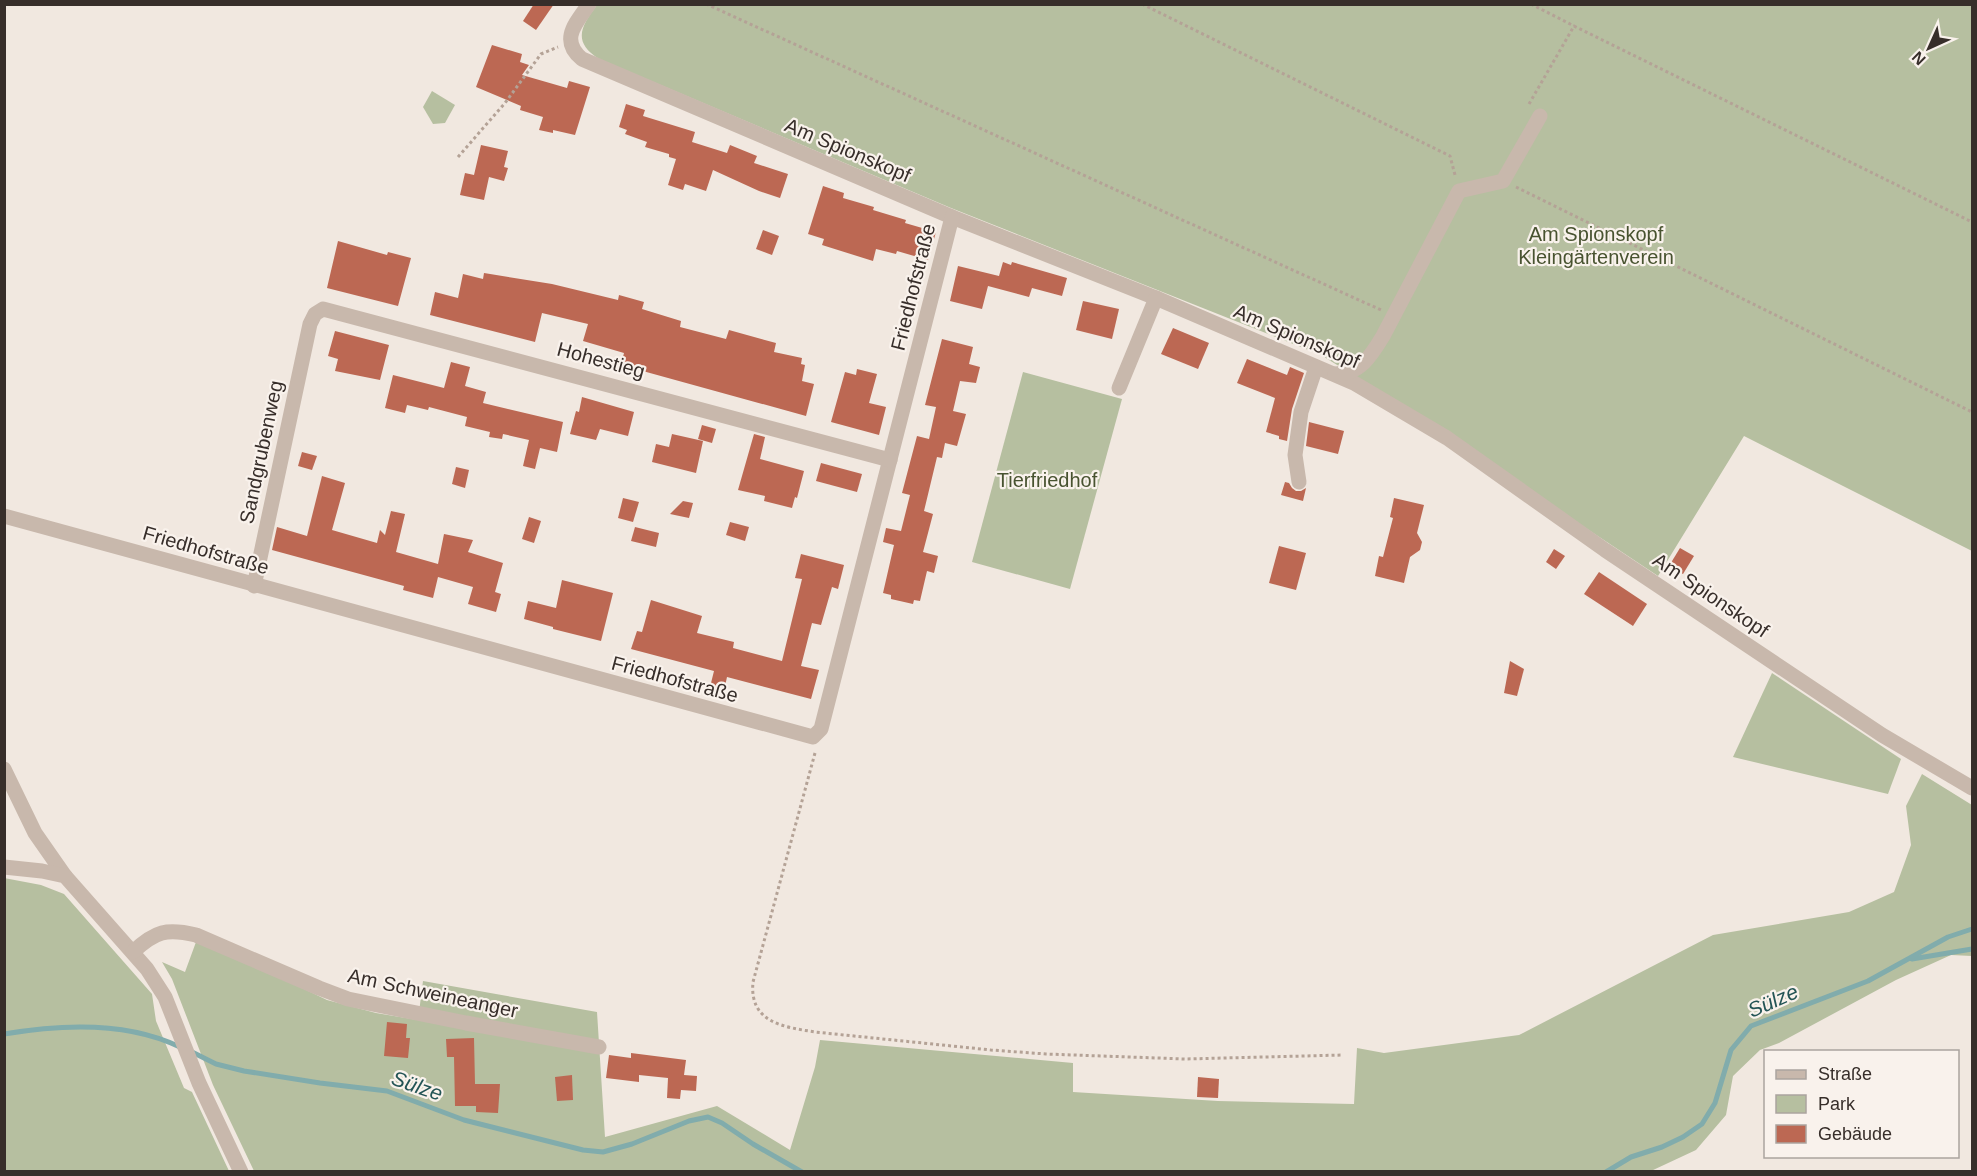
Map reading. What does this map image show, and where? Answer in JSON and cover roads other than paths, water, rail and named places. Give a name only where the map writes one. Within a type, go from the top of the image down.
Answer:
[{"type":"street","name":"Am Spionskopf","points":[[589,4],[570,35],[571,45],[577,55],[586,61],[952,217],[1156,298],[1366,389],[1447,438],[1605,550],[1882,735],[1972,788]]},
{"type":"street","points":[[1299,482],[1295,455],[1302,412],[1322,370],[1348,372],[1366,362],[1394,315],[1459,191],[1503,181],[1534,111]]},
{"type":"street","name":"Friedhofstraße","points":[[4,516],[808,737],[816,736],[820,729],[952,217]]},
{"type":"street","points":[[1119,388],[1156,298]]},
{"type":"street","name":"Hohestieg","points":[[309,327],[316,313],[328,308],[890,460]]},
{"type":"street","name":"Sandgrubenweg","points":[[254,586],[309,327]]},
{"type":"street","points":[[4,769],[35,833],[65,876],[134,952],[160,987],[199,1083],[241,1172]]},
{"type":"street","points":[[4,867],[65,876]]},
{"type":"street","name":"Am Schweineanger","points":[[134,952],[151,936],[159,933],[184,932],[348,999],[598,1047]]},
{"type":"waterway","name":"Sülze","points":[[1606,1172],[1631,1157],[1683,1137],[1702,1124],[1715,1103],[1731,1050],[1751,1026],[1868,981],[1948,937],[1972,929]]},
{"type":"waterway","points":[[1912,959],[1972,949]]},
{"type":"waterway","name":"Sülze","points":[[4,1034],[49,1028],[94,1027],[138,1033],[180,1047]]},
{"type":"waterway","name":"Sülze","points":[[192,1052],[216,1064],[244,1071],[387,1091],[464,1120],[583,1150],[603,1152],[632,1144],[689,1121],[708,1117],[722,1123],[802,1172]]},
{"type":"park label","name":"Am Spionskopf Kleingärtenverein","points":[[1596,246]]},
{"type":"park label","name":"Tierfriedhof","points":[[1047,480]]}]
